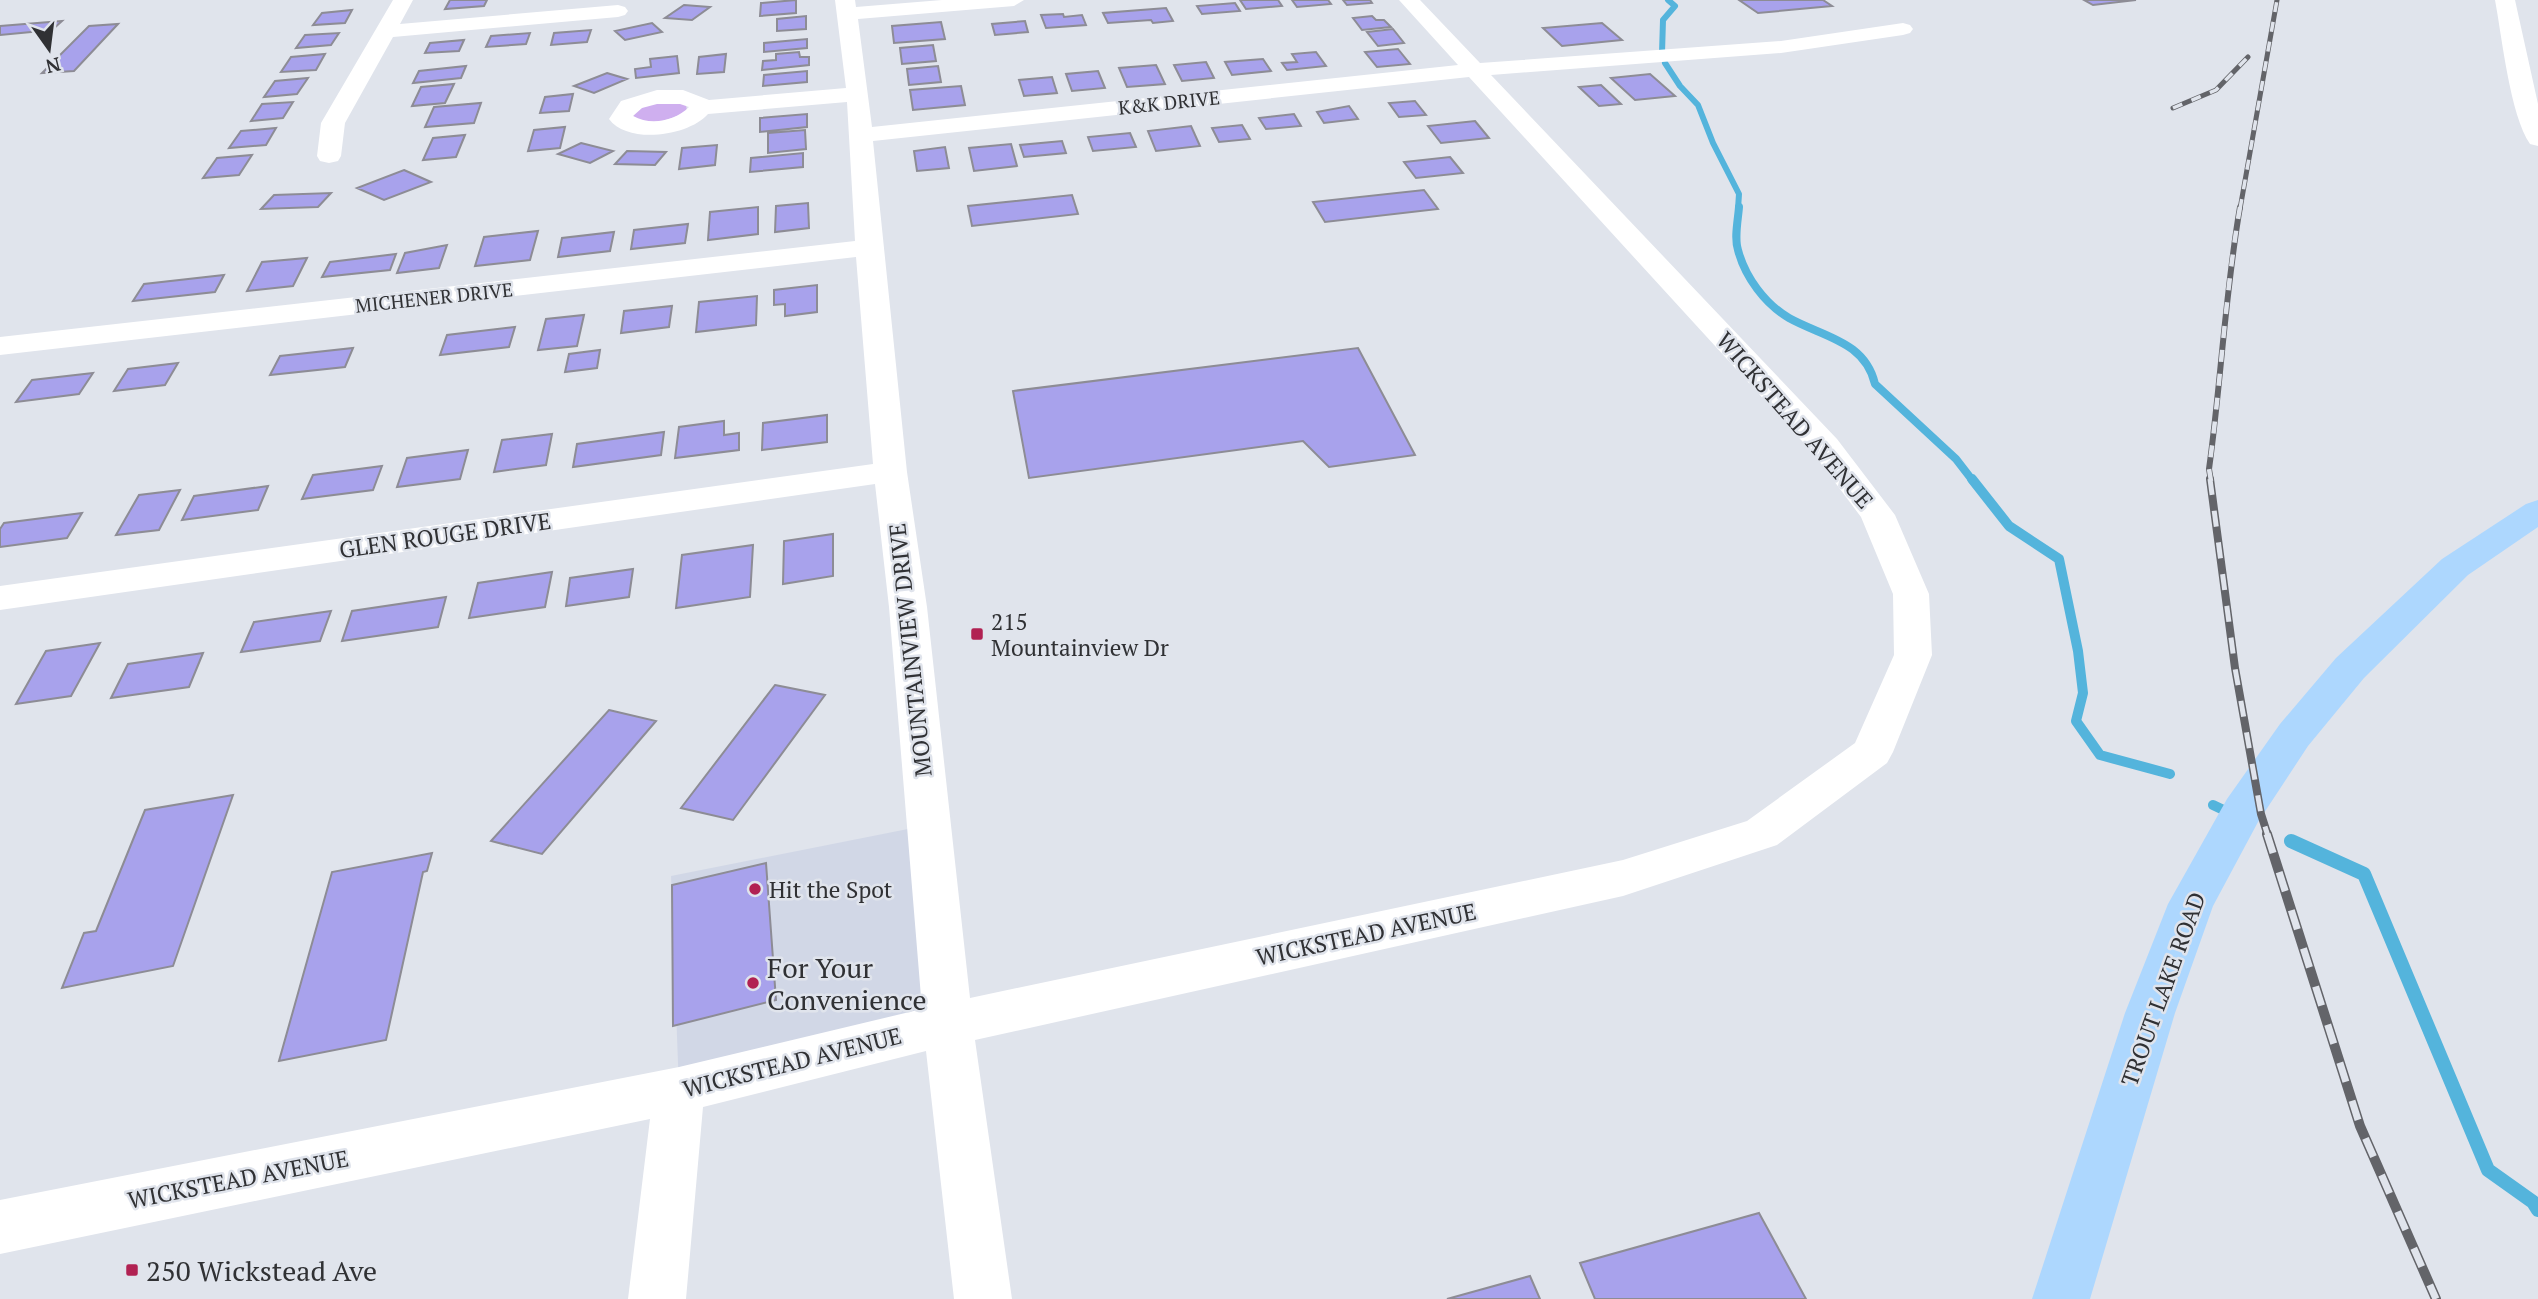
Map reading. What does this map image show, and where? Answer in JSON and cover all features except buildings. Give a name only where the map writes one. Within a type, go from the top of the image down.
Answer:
[{"type":"main road","name":"TROUT LAKE ROAD","points":[[2061,1299],[2150,1013],[2191,904],[2242,810],[2294,735],[2350,668],[2455,567],[2538,510]]},
{"type":"street","points":[[330,156],[333,123],[403,0]]},
{"type":"street","points":[[845,7],[1014,0]]},
{"type":"street","name":"WICKSTEAD AVENUE","points":[[0,1227],[678,1090],[948,1024],[1623,878],[1762,833],[1872,752],[1913,655],[1911,594],[1878,515],[1825,446],[1409,0]]},
{"type":"street","points":[[2505,0],[2527,106],[2538,139]]},
{"type":"street","name":"MOUNTAINVIEW DRIVE","points":[[845,7],[858,94],[890,472],[908,607],[948,1024],[983,1299]]},
{"type":"street","points":[[386,31],[618,11]]},
{"type":"street","name":"K&K DRIVE","points":[[862,135],[1476,70],[1781,47],[1903,29]]},
{"type":"street","points":[[701,108],[858,94]]},
{"type":"street","name":"MICHENER DRIVE","points":[[0,346],[869,247]]},
{"type":"street","name":"GLEN ROUGE DRIVE","points":[[0,598],[890,472]]},
{"type":"street","points":[[657,1299],[678,1090]]},
{"type":"shaded area","points":[[675,102],[686,105],[687,111],[667,120],[653,122],[639,120],[633,116],[646,106]]},
{"type":"shaded area","points":[[928,825],[948,1024],[679,1090],[671,876]]},
{"type":"waterway","points":[[1662,53],[1663,20],[1675,6],[1668,0]]},
{"type":"waterway","points":[[1665,63],[1680,86],[1698,105],[1713,143],[1739,194],[1738,209]]},
{"type":"waterway","points":[[1739,207],[1736,235],[1738,250],[1751,280],[1764,297],[1789,318],[1852,349],[1870,370],[1875,384],[1956,459],[1973,481]]},
{"type":"waterway","points":[[1972,479],[2009,526],[2059,559],[2078,651],[2083,693],[2076,721],[2100,755],[2170,774]]},
{"type":"waterway","points":[[2213,805],[2232,814]]},
{"type":"waterway","points":[[2291,841],[2364,874],[2488,1170],[2533,1202],[2538,1210]]},
{"type":"railway","points":[[2240,209],[2277,0]]},
{"type":"railway","points":[[2173,108],[2216,90],[2248,57]]},
{"type":"railway","points":[[2211,481],[2209,469],[2240,207]]},
{"type":"railway","points":[[2210,479],[2235,668],[2261,814],[2268,836]]},
{"type":"railway","points":[[2267,834],[2360,1126],[2436,1299]]},
{"type":"place","name":"215 Mountainview Dr","points":[[977,634]]},
{"type":"place","name":"Hit the Spot","points":[[755,889]]},
{"type":"place","name":"For Your Convenience","points":[[753,983]]},
{"type":"place","name":"250 Wickstead Ave","points":[[132,1270]]}]
